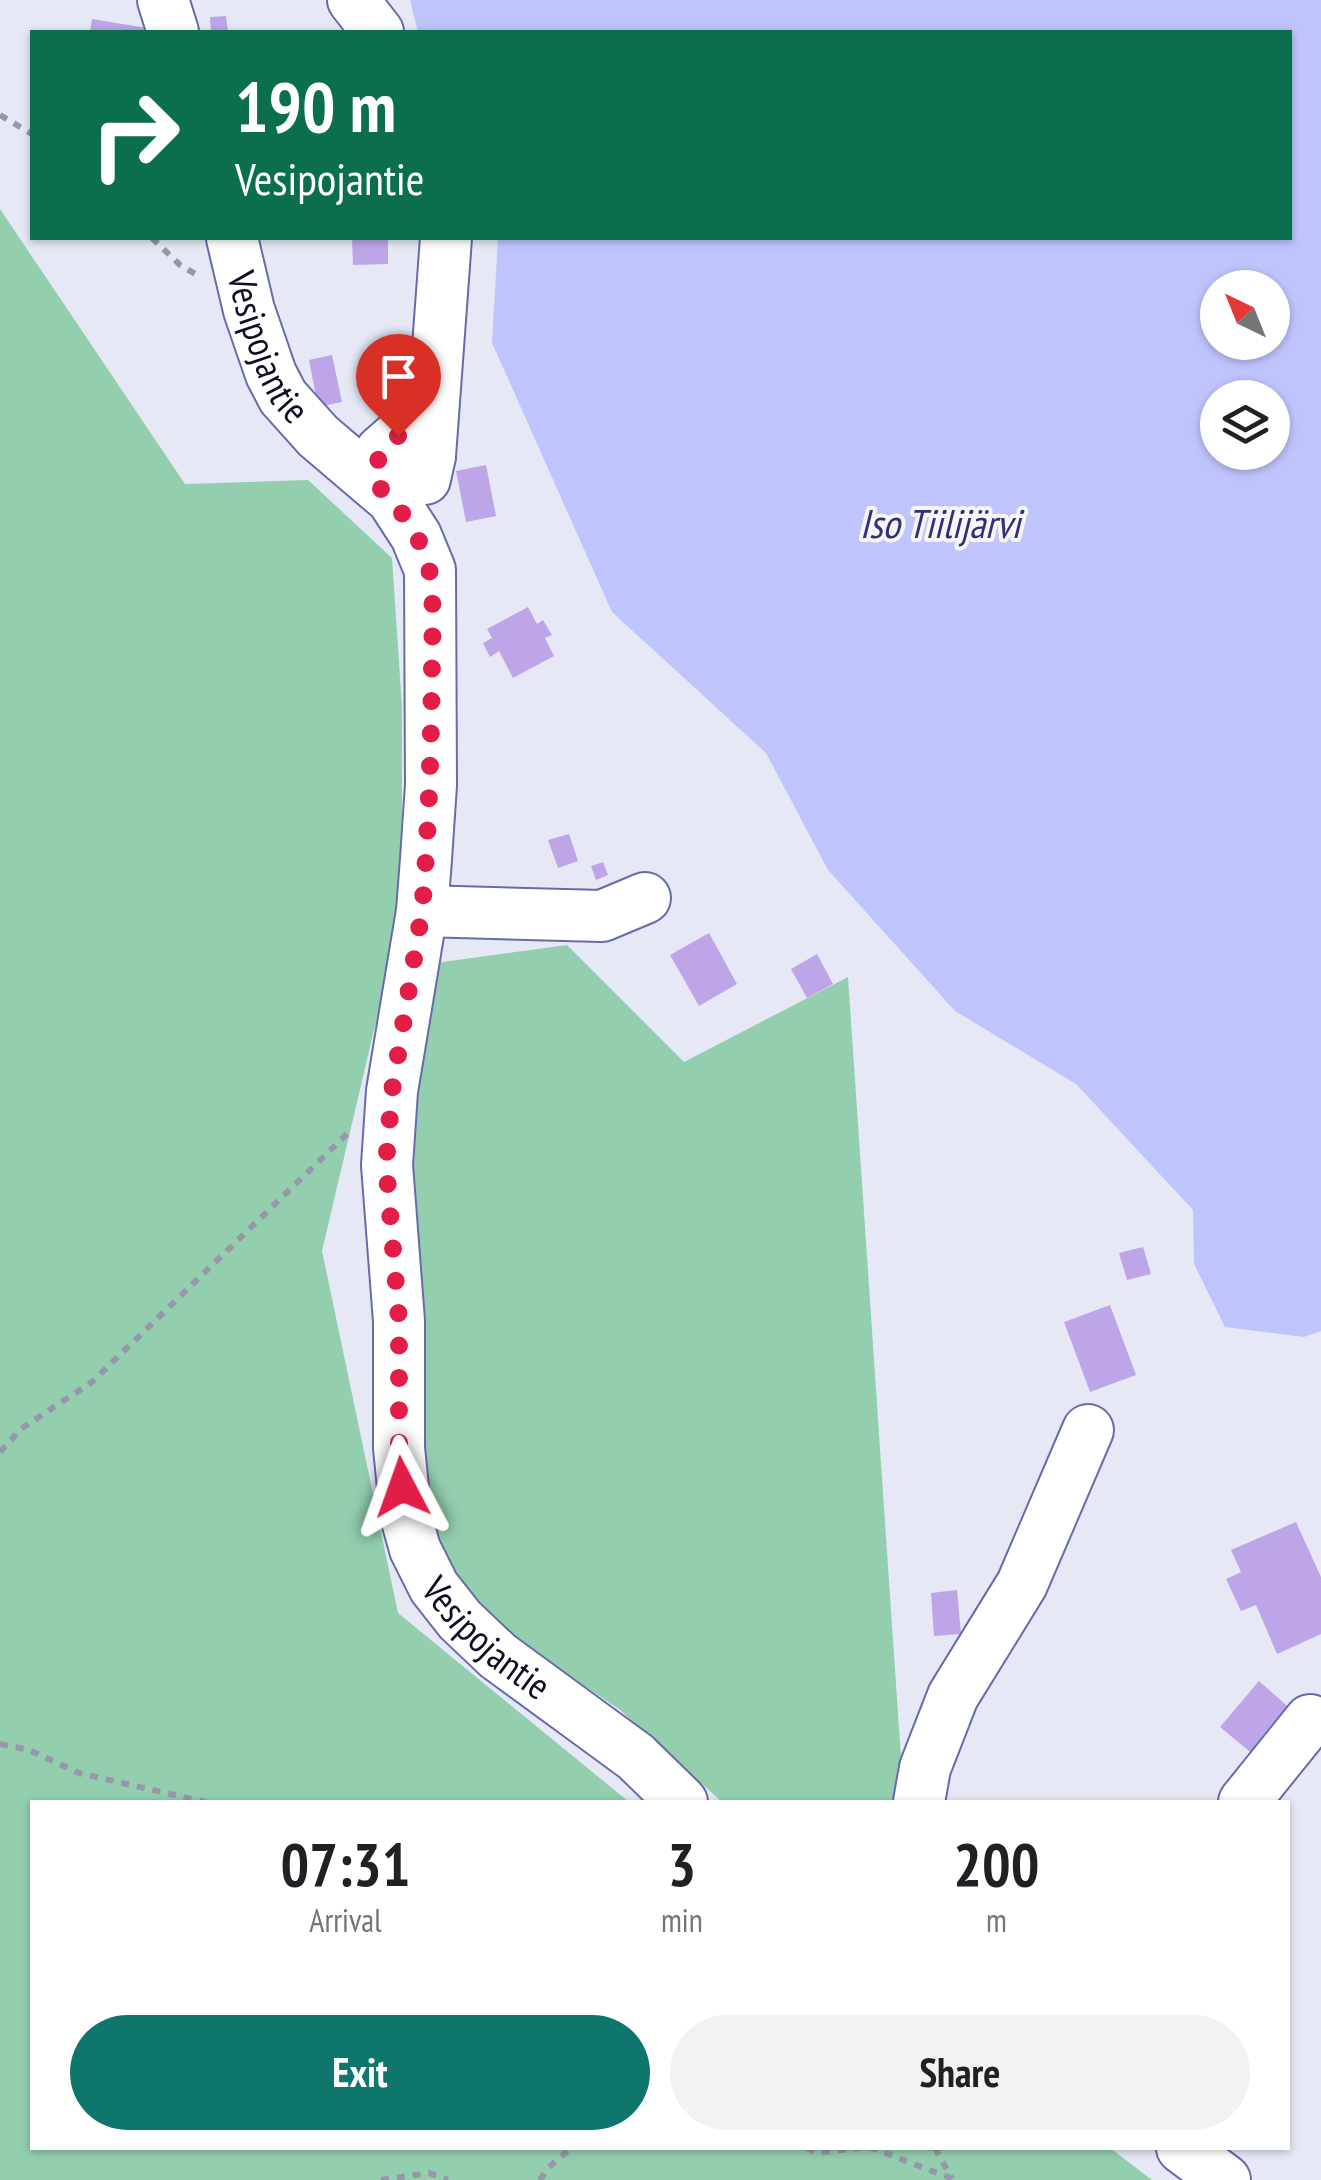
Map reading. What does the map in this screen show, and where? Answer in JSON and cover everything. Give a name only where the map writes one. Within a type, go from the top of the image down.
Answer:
[{"type":"street","points":[[163,0],[172,30]]},
{"type":"street","points":[[353,0],[376,30]]},
{"type":"street","name":"Vesipojantie","points":[[232,240],[249,310],[271,374],[284,397],[318,436],[390,500],[416,536],[430,570],[431,785],[422,911],[392,1091],[386,1164],[399,1320],[399,1448],[406,1518],[434,1587],[460,1620],[498,1656],[636,1758],[680,1800]]},
{"type":"street","points":[[390,500],[380,451],[398,436],[418,438],[430,456],[446,240]]},
{"type":"street","points":[[422,911],[602,916],[646,898]]},
{"type":"street","points":[[919,1800],[925,1768],[953,1696],[1022,1584],[1088,1430]]},
{"type":"street","points":[[1246,1800],[1310,1720]]},
{"type":"street","points":[[1185,2150],[1225,2180]]},
{"type":"path","points":[[0,115],[30,133]]},
{"type":"path","points":[[0,1452],[21,1429],[92,1382],[392,1091]]},
{"type":"path","points":[[0,1744],[28,1750],[79,1773],[196,1800]]},
{"type":"path","points":[[540,2180],[569,2150]]},
{"type":"path","points":[[811,2150],[850,2150]]},
{"type":"path","points":[[877,2150],[953,2180]]},
{"type":"path","points":[[936,2150],[953,2180]]},
{"type":"path","points":[[382,2180],[428,2173],[448,2180]]},
{"type":"green space","points":[[0,209],[185,484],[308,480],[392,558],[402,707],[402,911],[322,1251],[398,1613],[627,1800],[30,1800],[30,2150],[1113,2150],[1152,2180],[0,2180]]},
{"type":"green space","points":[[567,945],[684,1062],[848,977],[904,1800],[720,1800],[619,1709],[489,1623],[433,1555],[403,1163],[428,964]]},
{"type":"water","name":"Iso Tiilijärvi","points":[[410,0],[1321,0],[1321,1331],[1304,1337],[1225,1327],[1194,1264],[1193,1210],[1076,1084],[955,1011],[828,870],[766,753],[612,612],[492,343],[498,240],[1292,240],[1292,30],[418,30]]},
{"type":"building","points":[[226,16],[228,30],[211,30],[210,17]]},
{"type":"building","points":[[92,19],[159,30],[90,30]]},
{"type":"building","points":[[352,240],[388,240],[388,264],[353,265]]},
{"type":"building","points":[[332,355],[342,402],[318,407],[309,360]]},
{"type":"building","points":[[486,465],[496,516],[466,522],[456,471]]},
{"type":"building","points":[[528,607],[537,624],[543,620],[552,635],[545,638],[554,656],[513,678],[499,651],[490,657],[483,643],[492,638],[487,629]]},
{"type":"building","points":[[569,834],[578,861],[558,868],[548,840]]},
{"type":"building","points":[[603,862],[608,875],[596,880],[591,866]]},
{"type":"building","points":[[709,933],[737,984],[699,1006],[670,955]]},
{"type":"building","points":[[817,954],[833,984],[807,998],[791,969]]},
{"type":"building","points":[[1143,1247],[1151,1274],[1127,1280],[1119,1253]]},
{"type":"building","points":[[1110,1305],[1136,1375],[1090,1392],[1064,1322]]},
{"type":"building","points":[[1296,1522],[1321,1577],[1321,1634],[1277,1654],[1256,1605],[1241,1611],[1226,1579],[1241,1572],[1231,1550]]},
{"type":"building","points":[[957,1590],[961,1634],[934,1636],[931,1593]]},
{"type":"building","points":[[1259,1681],[1293,1711],[1255,1756],[1220,1727]]},
{"type":"route","points":[[398,436],[380,451],[374,482],[405,517],[426,558],[430,570],[432,636],[431,785],[422,911],[392,1091],[386,1164],[399,1320],[402,1487]]}]
